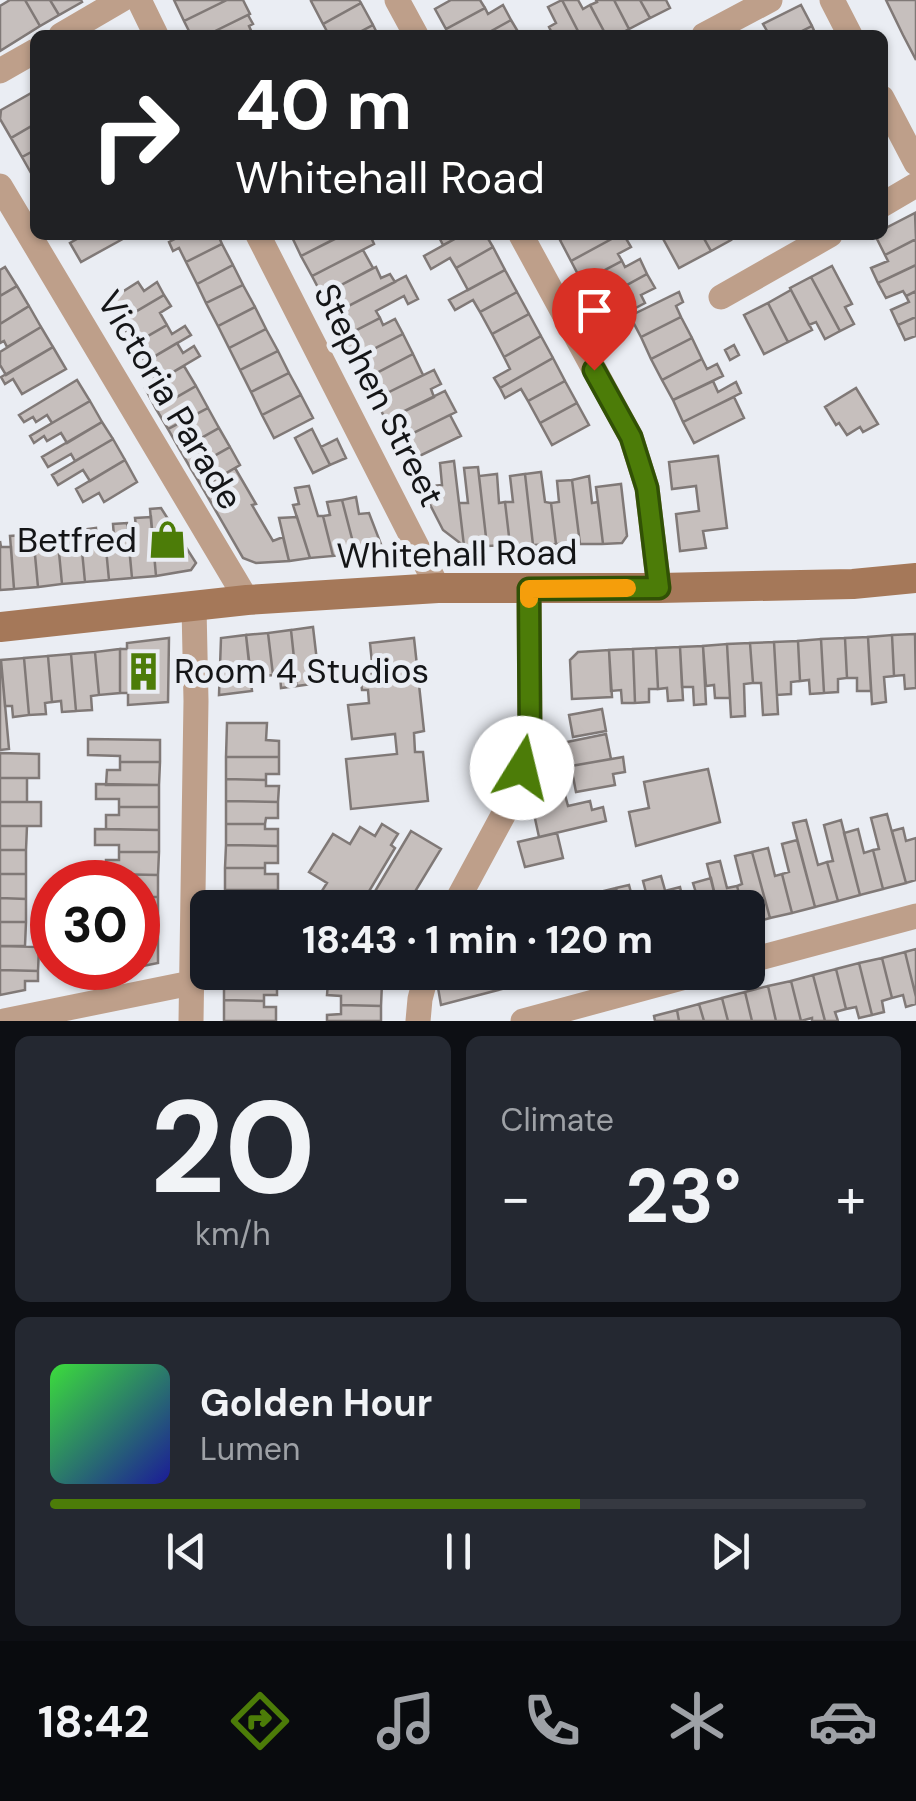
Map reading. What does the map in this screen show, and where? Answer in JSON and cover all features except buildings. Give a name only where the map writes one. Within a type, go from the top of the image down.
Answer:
[{"type":"main road","name":"Whitehall Road","points":[[0,628],[247,600],[438,588],[853,584],[916,578]]},
{"type":"street","points":[[70,30],[121,0]]},
{"type":"street","points":[[138,0],[153,30]]},
{"type":"street","points":[[398,0],[413,30]]},
{"type":"street","points":[[713,30],[770,0]]},
{"type":"street","points":[[832,0],[847,30]]},
{"type":"street","points":[[0,71],[30,53]]},
{"type":"street","points":[[888,110],[916,164]]},
{"type":"street","points":[[888,201],[916,185]]},
{"type":"street","name":"Victoria Parade","points":[[0,186],[10,224],[247,600]]},
{"type":"street","name":"Stephen Street","points":[[261,240],[438,588]]},
{"type":"street","points":[[525,240],[631,437],[647,488],[659,588]]},
{"type":"street","points":[[720,298],[821,240]]},
{"type":"street","points":[[463,890],[514,795],[530,741],[529,589]]},
{"type":"street","points":[[193,890],[194,607]]},
{"type":"street","points":[[765,956],[916,916]]},
{"type":"street","points":[[4,1021],[190,983]]},
{"type":"street","points":[[190,1021],[192,990]]},
{"type":"street","points":[[418,1021],[422,990]]},
{"type":"street","points":[[522,1021],[637,990]]},
{"type":"slow traffic","points":[[529,599],[529,589],[627,588]]},
{"type":"place","name":"Betfred","points":[[167,540]]},
{"type":"place","name":"Room 4 Studios","points":[[144,671]]},
{"type":"route","points":[[522,768],[530,741],[529,589],[659,588],[647,488],[631,437],[594,370]]}]
